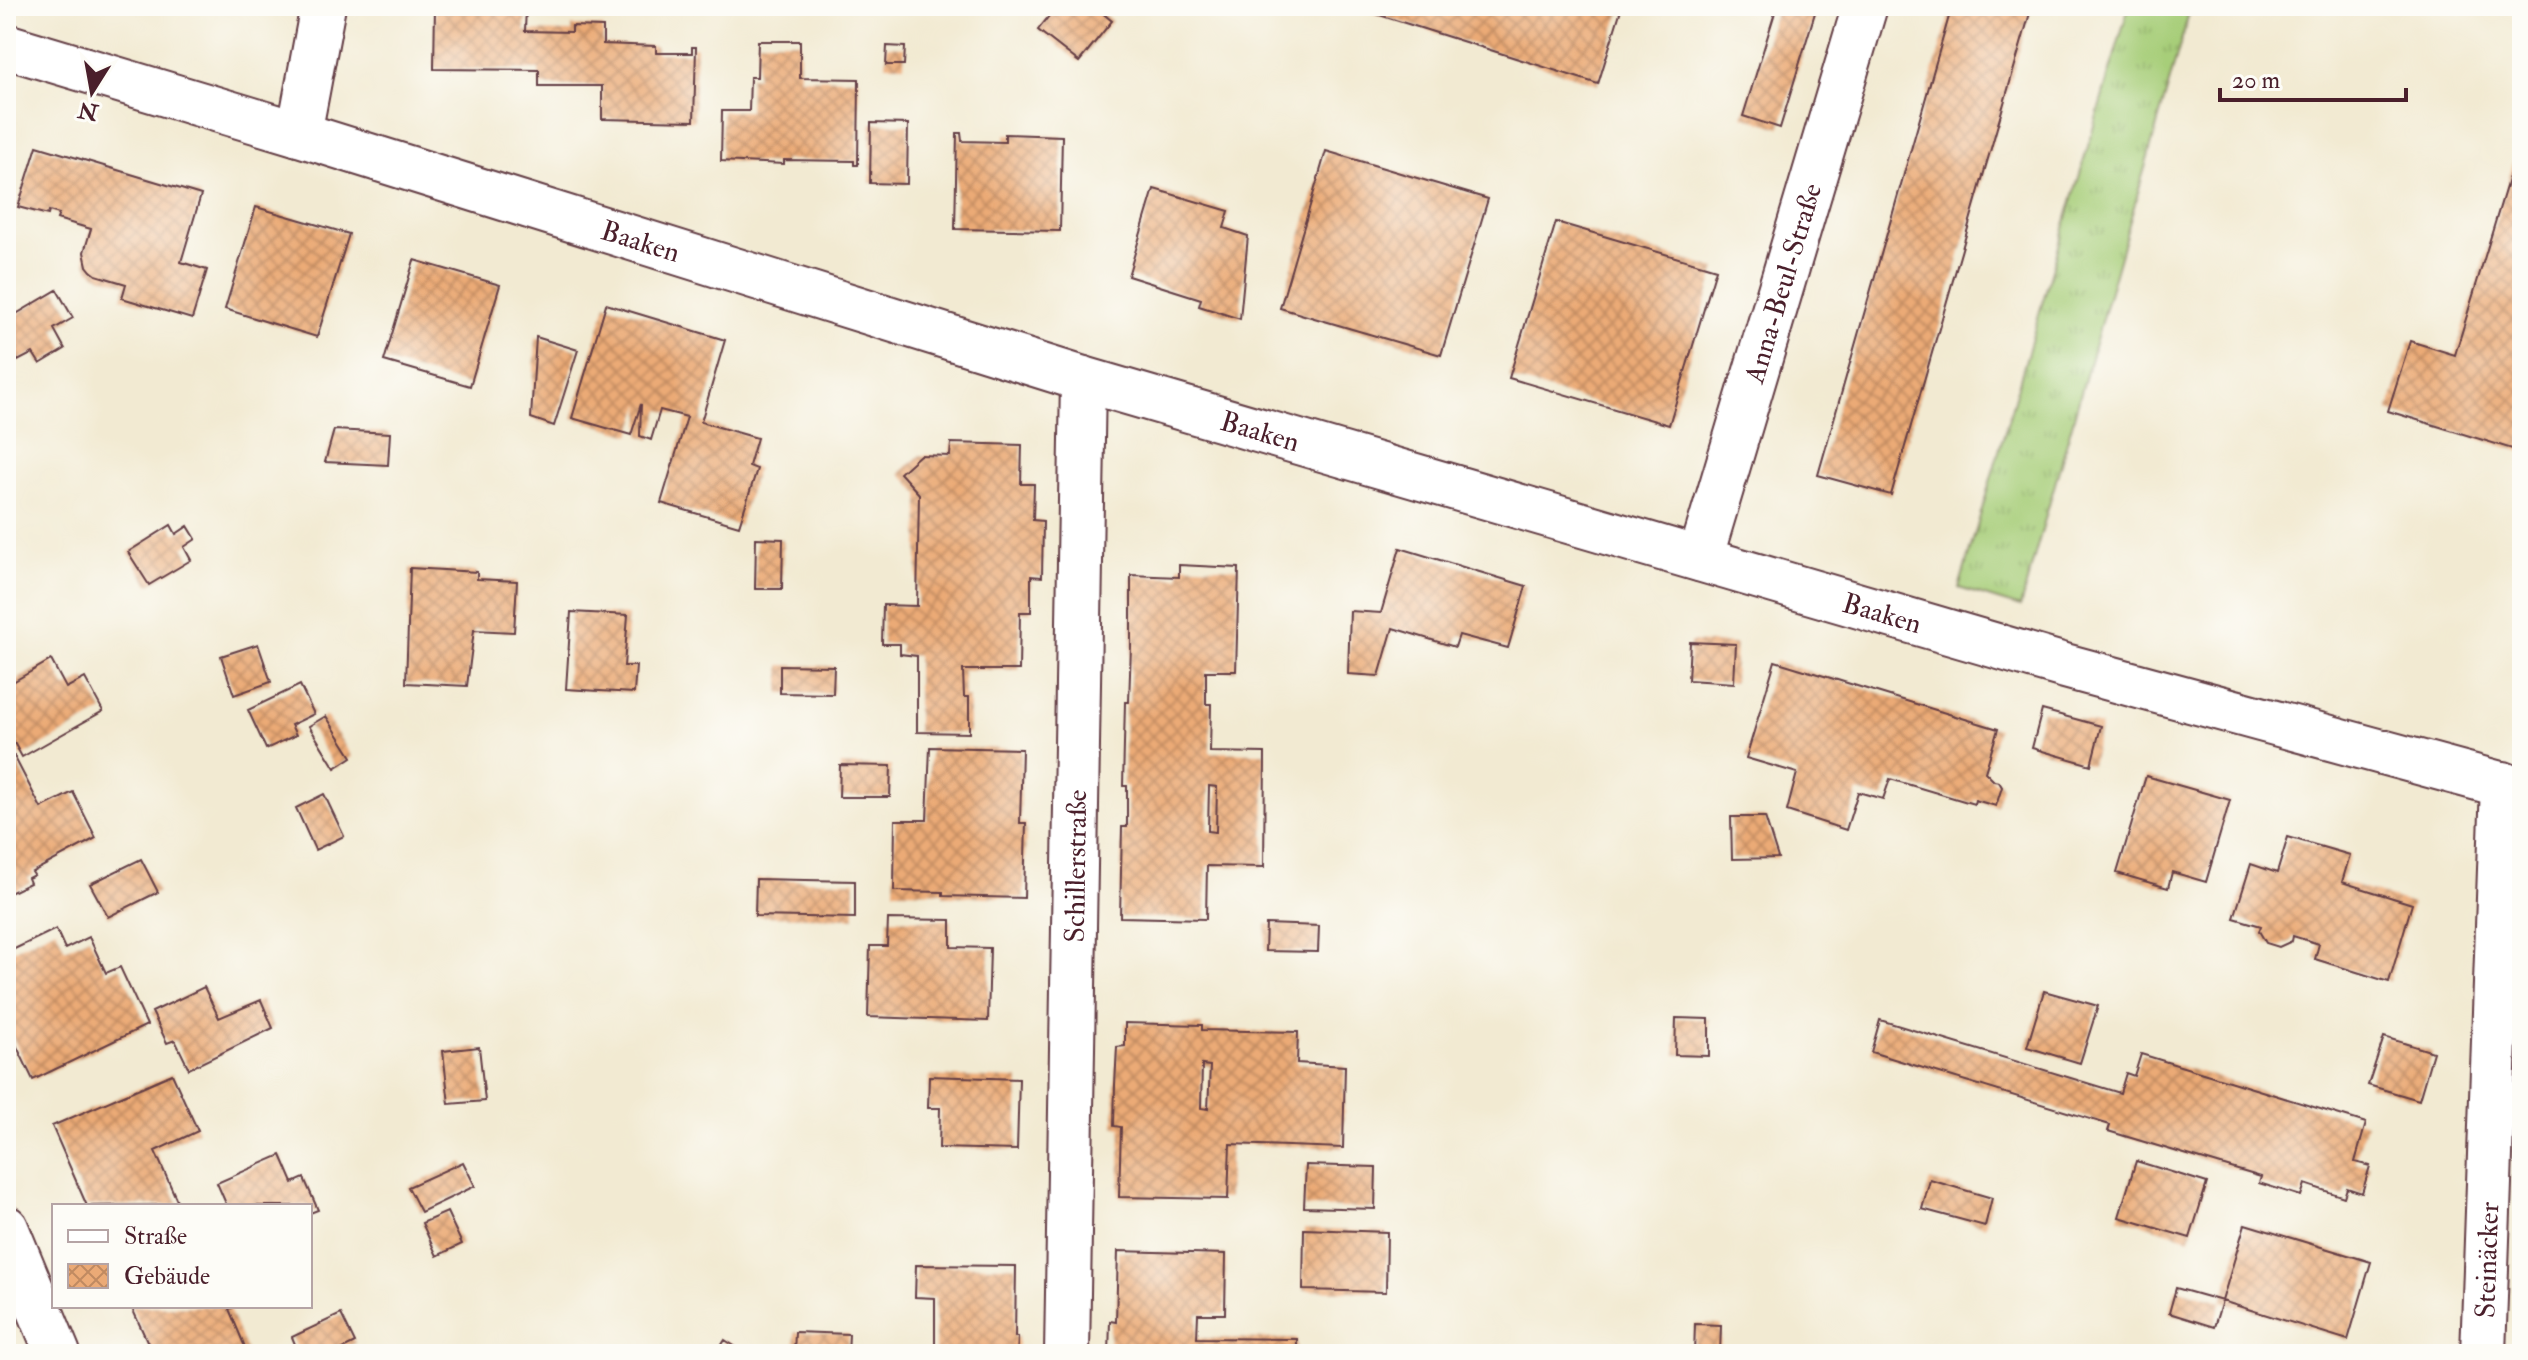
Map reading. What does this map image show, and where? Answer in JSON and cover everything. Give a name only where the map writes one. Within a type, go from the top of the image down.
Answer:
[{"type":"street","points":[[299,134],[323,6]]},
{"type":"street","name":"Anna-Beul-Straße","points":[[1700,559],[1865,6]]},
{"type":"street","name":"Baaken","points":[[6,46],[299,134],[1083,379],[2080,670],[2512,787]]},
{"type":"street","name":"Schillerstraße","points":[[1067,1354],[1083,379]]},
{"type":"street","name":"Steinäcker","points":[[2483,1354],[2512,787]]},
{"type":"street","points":[[6,1228],[58,1354]]},
{"type":"green space","points":[[2129,6],[2191,6],[2020,607],[1959,588]]},
{"type":"building","points":[[435,6],[526,6],[525,31],[572,32],[572,26],[603,27],[603,44],[656,46],[656,53],[692,53],[692,47],[696,47],[694,121],[602,119],[602,86],[539,86],[539,70],[434,69]]},
{"type":"building","points":[[1057,6],[1094,6],[1112,21],[1079,62],[1038,30]]},
{"type":"building","points":[[1351,6],[1622,6],[1598,84]]},
{"type":"building","points":[[1777,6],[1817,6],[1780,128],[1743,116]]},
{"type":"building","points":[[1952,6],[2032,6],[1891,495],[1818,475]]},
{"type":"building","points":[[758,41],[800,41],[800,78],[859,79],[858,165],[854,165],[854,161],[784,160],[784,164],[721,161],[722,111],[749,111],[750,77],[757,77]]},
{"type":"building","points":[[887,46],[905,47],[904,65],[886,65]]},
{"type":"building","points":[[871,123],[908,124],[907,184],[870,183]]},
{"type":"building","points":[[957,133],[961,133],[962,141],[1005,142],[1005,134],[1062,136],[1060,231],[955,229]]},
{"type":"building","points":[[2521,137],[2522,452],[2388,411],[2410,341],[2455,355]]},
{"type":"building","points":[[37,146],[201,195],[181,262],[207,270],[192,319],[122,298],[126,284],[91,271],[84,252],[91,229],[57,219],[59,214],[49,211],[48,215],[18,207]]},
{"type":"building","points":[[1326,151],[1488,199],[1441,355],[1280,308]]},
{"type":"building","points":[[1154,189],[1229,211],[1224,228],[1248,236],[1240,319],[1199,306],[1201,299],[1128,276]]},
{"type":"building","points":[[256,207],[349,234],[317,337],[225,309]]},
{"type":"building","points":[[1556,222],[1716,269],[1669,425],[1509,378]]},
{"type":"building","points":[[414,260],[500,285],[470,386],[384,361]]},
{"type":"building","points":[[57,290],[73,318],[54,329],[65,349],[40,364],[33,353],[18,361],[6,340],[6,320]]},
{"type":"building","points":[[606,304],[725,340],[701,422],[757,438],[749,466],[757,469],[739,526],[661,503],[687,417],[660,410],[651,440],[640,436],[641,404],[631,435],[572,418]]},
{"type":"building","points":[[536,337],[578,350],[554,426],[531,418]]},
{"type":"building","points":[[334,430],[390,433],[388,465],[325,462]]},
{"type":"building","points":[[951,443],[1022,445],[1021,484],[1034,484],[1033,520],[1043,521],[1042,577],[1031,576],[1031,612],[1020,612],[1019,670],[963,670],[964,697],[969,697],[969,733],[917,732],[917,656],[900,654],[900,644],[882,644],[883,605],[917,606],[919,494],[900,473],[920,455],[950,456]]},
{"type":"building","points":[[171,525],[176,534],[188,526],[196,539],[184,547],[191,560],[149,585],[128,552]]},
{"type":"building","points":[[756,538],[783,539],[782,589],[755,589]]},
{"type":"building","points":[[1400,548],[1526,586],[1508,648],[1459,635],[1455,647],[1393,628],[1379,676],[1348,674],[1350,611],[1381,613]]},
{"type":"building","points":[[1179,565],[1239,568],[1236,671],[1206,671],[1206,704],[1211,704],[1210,752],[1265,753],[1264,867],[1207,866],[1206,919],[1120,917],[1122,827],[1127,827],[1127,786],[1123,786],[1125,702],[1129,702],[1131,575],[1179,577]],"holes":[[[1209,786],[1217,787],[1216,832],[1208,831]]]},
{"type":"building","points":[[410,568],[477,572],[477,579],[517,581],[514,632],[474,630],[467,686],[406,683]]},
{"type":"building","points":[[571,612],[628,615],[624,666],[636,666],[634,693],[566,689]]},
{"type":"building","points":[[1690,642],[1736,644],[1734,683],[1688,680]]},
{"type":"building","points":[[258,644],[271,682],[234,695],[221,656]]},
{"type":"building","points":[[51,660],[66,688],[85,678],[103,711],[22,757],[6,728],[6,722],[11,719],[6,710],[6,686]]},
{"type":"building","points":[[1775,661],[1998,729],[1985,772],[2002,787],[1996,806],[1975,800],[1974,804],[1890,779],[1883,799],[1858,792],[1846,830],[1787,811],[1797,773],[1746,758]]},
{"type":"building","points":[[780,665],[834,666],[833,694],[780,693]]},
{"type":"building","points":[[300,685],[314,714],[291,725],[296,735],[266,749],[248,710]]},
{"type":"building","points":[[2042,710],[2101,726],[2091,765],[2032,748]]},
{"type":"building","points":[[326,716],[352,757],[335,768],[309,726]]},
{"type":"building","points":[[930,747],[1022,749],[1020,823],[1026,823],[1024,898],[894,891],[895,820],[927,820]]},
{"type":"building","points":[[13,754],[41,808],[73,792],[96,838],[32,872],[34,875],[28,878],[30,883],[6,895],[6,758]]},
{"type":"building","points":[[840,765],[891,766],[890,797],[839,797]]},
{"type":"building","points":[[2146,776],[2230,800],[2206,882],[2172,872],[2168,888],[2117,873]]},
{"type":"building","points":[[324,794],[344,836],[315,850],[296,808]]},
{"type":"building","points":[[1731,817],[1765,817],[1778,858],[1732,859]]},
{"type":"building","points":[[2288,837],[2350,855],[2342,882],[2412,904],[2389,982],[2315,959],[2319,944],[2293,936],[2292,941],[2279,947],[2266,943],[2259,931],[2261,926],[2234,918],[2251,864],[2277,873]]},
{"type":"building","points":[[141,859],[158,892],[108,917],[90,884]]},
{"type":"building","points":[[756,879],[855,881],[855,918],[755,916]]},
{"type":"building","points":[[888,919],[951,920],[951,947],[990,948],[988,1021],[868,1017],[870,946],[887,946]]},
{"type":"building","points":[[1266,924],[1319,926],[1318,952],[1265,951]]},
{"type":"building","points":[[56,929],[65,949],[89,937],[106,973],[120,967],[147,1025],[33,1080],[6,1024],[6,953]]},
{"type":"building","points":[[204,987],[219,1018],[261,1000],[273,1028],[189,1069],[175,1040],[167,1043],[152,1012]]},
{"type":"building","points":[[2044,991],[2098,1006],[2080,1063],[2027,1047]]},
{"type":"building","points":[[1676,1018],[1709,1019],[1709,1056],[1675,1055]]},
{"type":"building","points":[[1880,1020],[2120,1093],[2126,1073],[2134,1076],[2141,1054],[2366,1123],[2355,1162],[2370,1166],[2362,1193],[2347,1188],[2344,1197],[2305,1184],[2301,1196],[2259,1183],[2261,1177],[2108,1131],[2110,1125],[1871,1052]]},
{"type":"building","points":[[1125,1023],[1202,1025],[1202,1030],[1298,1032],[1297,1063],[1345,1066],[1343,1148],[1230,1144],[1228,1199],[1119,1197],[1121,1127],[1114,1126],[1115,1085],[1117,1047],[1125,1046]],"holes":[[[1202,1065],[1210,1066],[1208,1109],[1201,1108]]]},
{"type":"building","points":[[2384,1037],[2433,1052],[2419,1100],[2368,1085]]},
{"type":"building","points":[[479,1047],[485,1101],[449,1104],[443,1051]]},
{"type":"building","points":[[172,1074],[198,1131],[155,1151],[179,1204],[86,1204],[52,1126]]},
{"type":"building","points":[[929,1076],[1019,1079],[1017,1150],[939,1148],[940,1108],[928,1108]]},
{"type":"building","points":[[281,1155],[293,1183],[304,1178],[318,1210],[312,1212],[312,1204],[226,1204],[217,1183]]},
{"type":"building","points":[[2136,1161],[2207,1183],[2190,1238],[2119,1217]]},
{"type":"building","points":[[463,1162],[475,1186],[421,1212],[408,1187]]},
{"type":"building","points":[[1306,1165],[1376,1167],[1375,1209],[1304,1207]]},
{"type":"building","points":[[1930,1180],[1992,1198],[1985,1226],[1922,1209]]},
{"type":"building","points":[[447,1212],[462,1244],[437,1256],[422,1223]]},
{"type":"building","points":[[2245,1224],[2371,1262],[2348,1340],[2222,1301]]},
{"type":"building","points":[[1304,1229],[1387,1232],[1386,1292],[1303,1290]]},
{"type":"building","points":[[1118,1251],[1226,1254],[1225,1314],[1198,1314],[1197,1338],[1297,1339],[1297,1354],[1109,1354],[1110,1321],[1116,1322]]},
{"type":"building","points":[[916,1265],[1016,1266],[1017,1354],[935,1354],[935,1298],[915,1297]]},
{"type":"building","points":[[2176,1288],[2222,1301],[2214,1327],[2169,1313]]},
{"type":"building","points":[[132,1308],[231,1308],[229,1309],[248,1354],[153,1354]]},
{"type":"building","points":[[341,1314],[355,1343],[333,1354],[299,1354],[292,1337]]},
{"type":"building","points":[[1695,1324],[1721,1325],[1720,1354],[1694,1354]]},
{"type":"building","points":[[795,1332],[849,1334],[848,1354],[794,1354]]},
{"type":"building","points":[[725,1340],[747,1354],[716,1354]]}]
